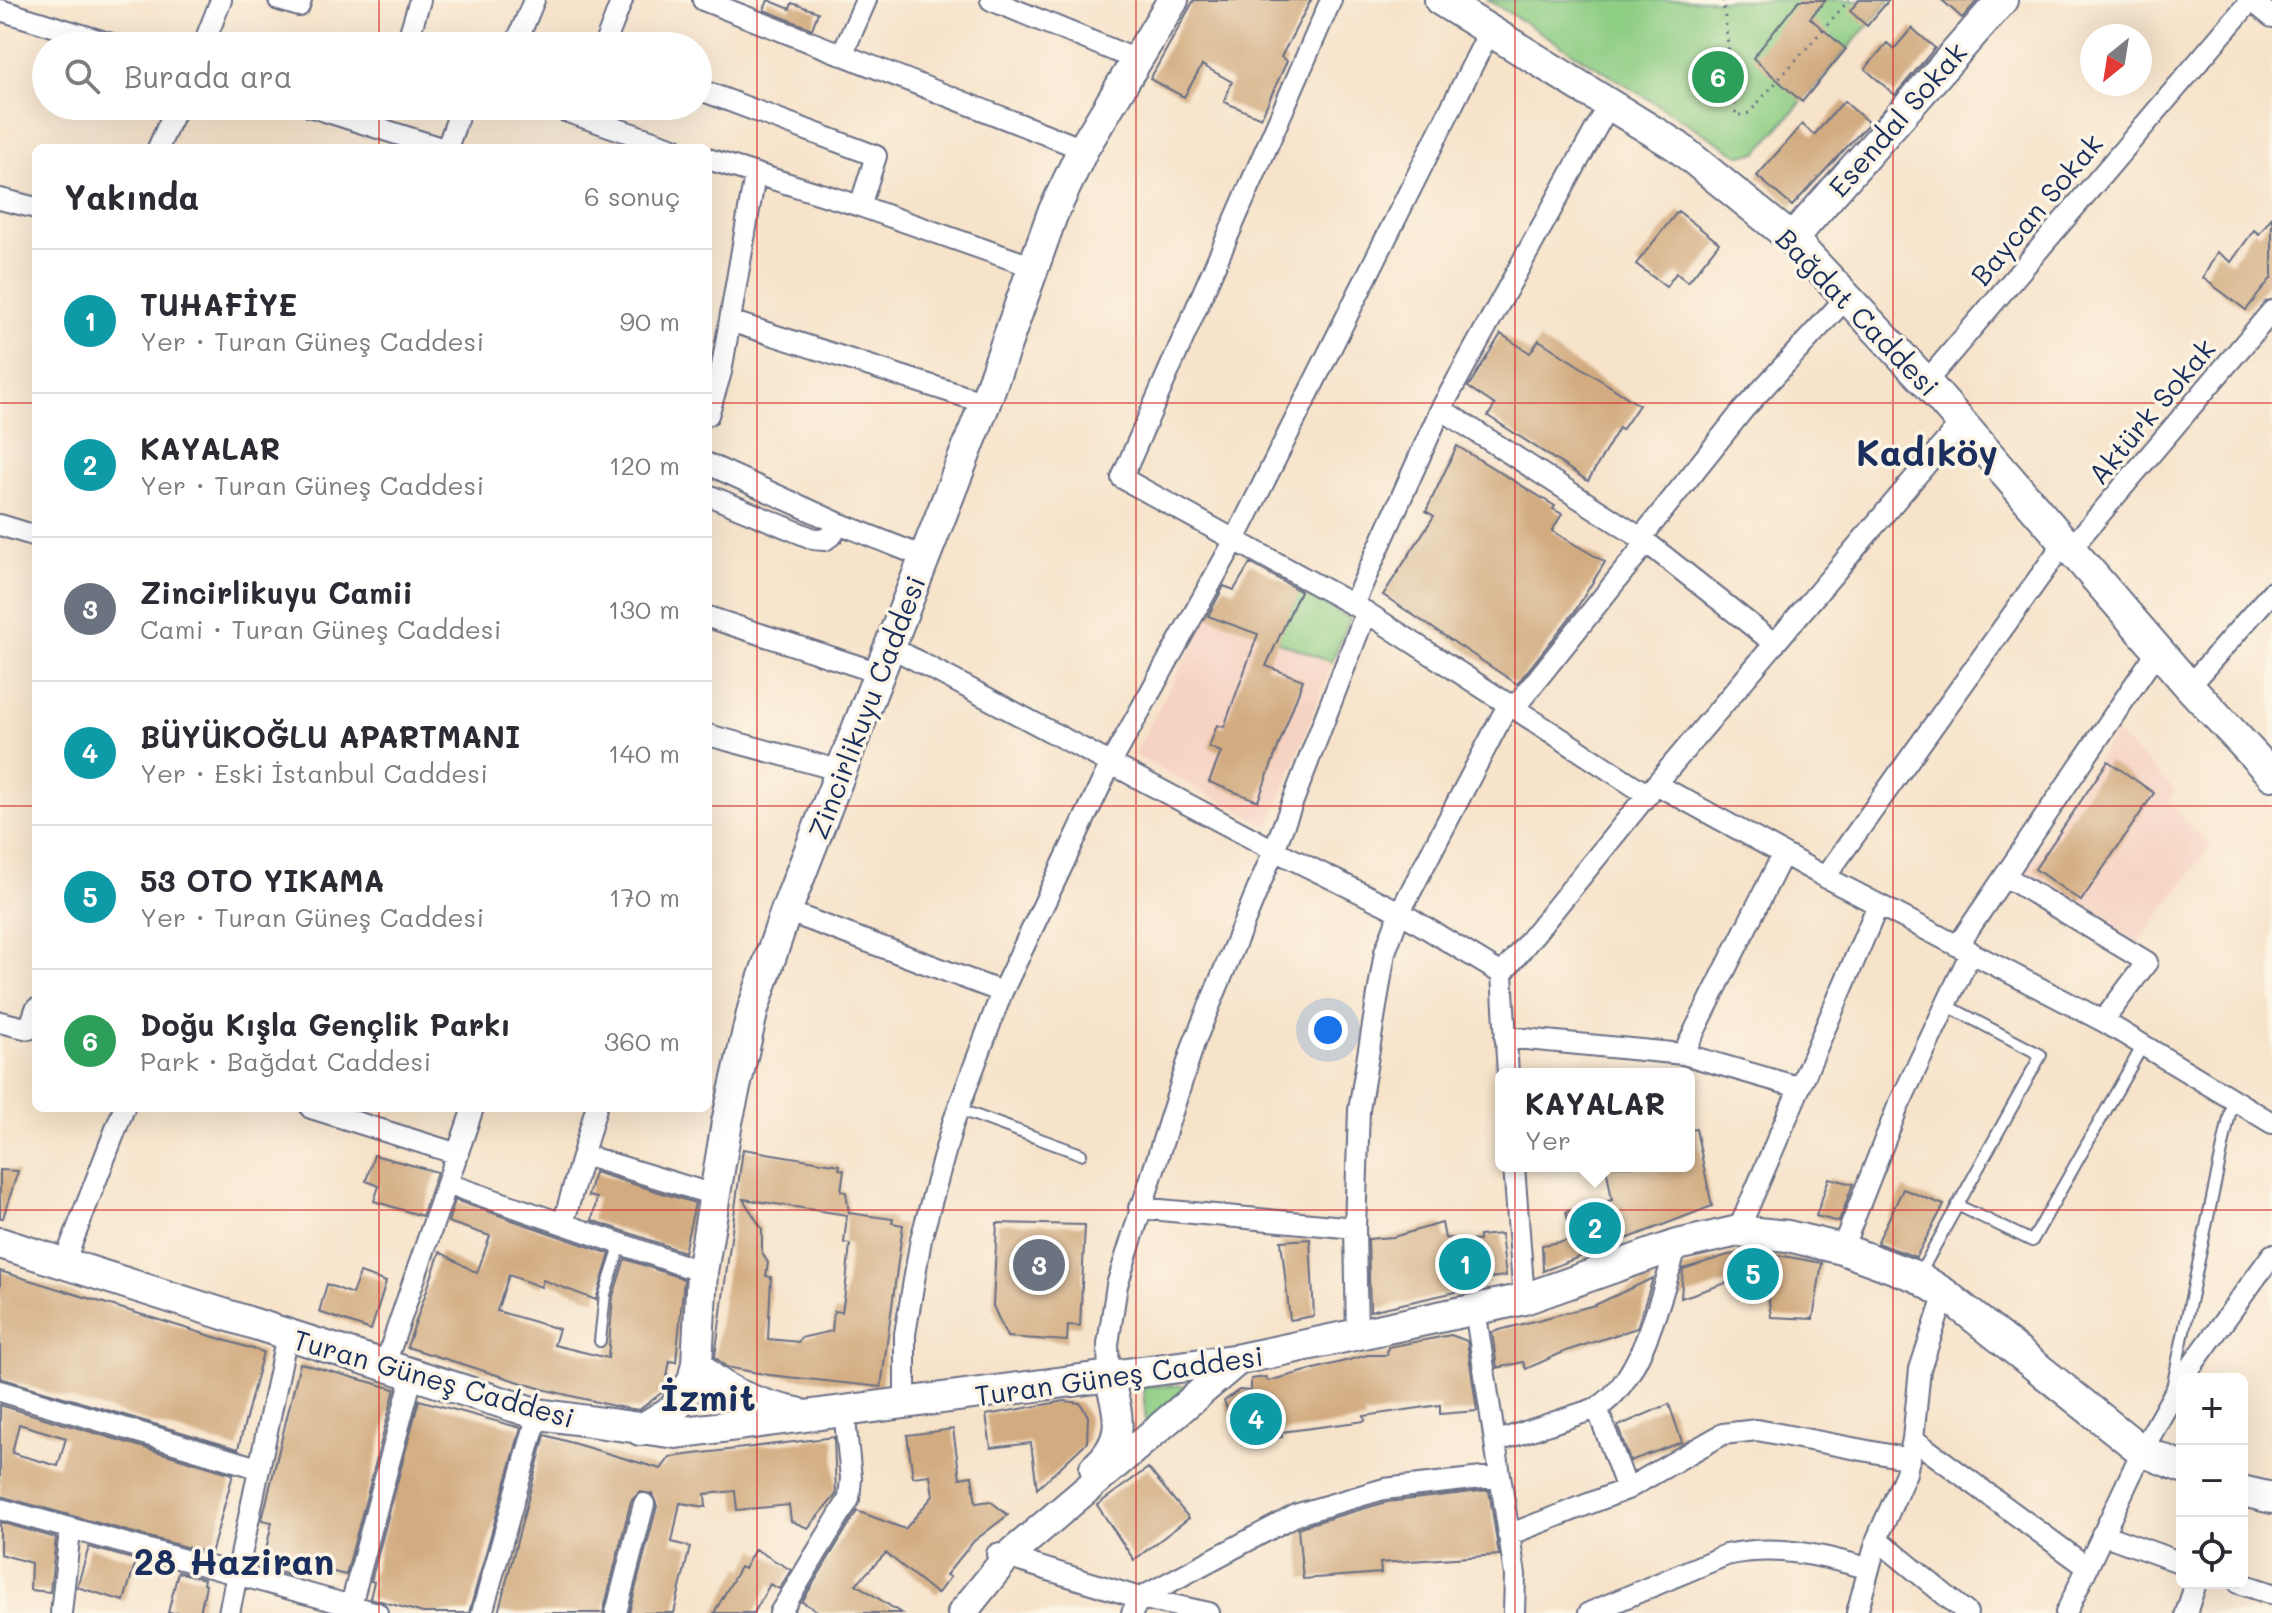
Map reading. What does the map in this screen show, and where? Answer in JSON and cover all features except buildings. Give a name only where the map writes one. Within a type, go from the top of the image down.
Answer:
[{"type":"main road","name":"Zincirlikuyu Caddesi","points":[[640,1430],[661,1419],[681,1401],[693,1381],[697,1363],[702,1272],[741,1055],[786,911],[985,403],[1052,215],[1083,149],[1173,0]]},
{"type":"main road","name":"Bağdat Caddesi","points":[[1440,0],[1689,155],[1792,239],[1962,422],[2189,686],[2272,775]]},
{"type":"main road","name":"Esendal Sokak","points":[[1792,239],[2002,0]]},
{"type":"main road","name":"Turan Güneş Caddesi","points":[[0,1243],[538,1414],[676,1433],[802,1414],[905,1404],[1240,1359],[1524,1299],[1677,1245],[1738,1231],[1788,1236],[1842,1249],[1918,1277],[1945,1294],[2142,1451],[2176,1465]]},
{"type":"main road","points":[[962,1613],[1000,1555],[1122,1461],[1240,1359]]},
{"type":"main road","points":[[697,1363],[704,1372],[735,1391],[778,1409],[802,1414]]},
{"type":"main road","points":[[1109,1378],[1128,1392],[1137,1415],[1135,1437],[1122,1461]]},
{"type":"main road","points":[[945,1613],[1000,1555],[1112,1450],[1118,1429],[1109,1378]]},
{"type":"main road","points":[[2248,1492],[2272,1498]]},
{"type":"street","points":[[208,32],[221,0]]},
{"type":"street","points":[[279,0],[299,6],[301,0]]},
{"type":"street","points":[[410,32],[420,0]]},
{"type":"street","points":[[521,32],[534,0]]},
{"type":"street","points":[[609,32],[622,0]]},
{"type":"street","points":[[703,0],[733,6],[842,55],[1083,149]]},
{"type":"street","points":[[842,55],[866,0]]},
{"type":"street","points":[[991,0],[1137,60]]},
{"type":"street","points":[[1331,0],[1122,478],[1236,538],[1359,609],[1652,790],[1783,854],[2103,1021],[2272,1123]]},
{"type":"street","points":[[2251,0],[2272,17]]},
{"type":"street","name":"Baycan Sokak","points":[[1926,382],[2251,0]]},
{"type":"street","points":[[0,10],[72,32]]},
{"type":"street","points":[[905,1404],[905,1334],[913,1273],[958,1109],[1002,992],[1112,761],[1236,538],[1490,30]]},
{"type":"street","points":[[712,94],[876,156],[860,206]]},
{"type":"street","points":[[1109,1378],[1112,1310],[1139,1208],[1194,1043],[1274,850],[1359,609],[1441,409],[1610,103]]},
{"type":"street","points":[[160,144],[171,120]]},
{"type":"street","points":[[354,120],[431,144]]},
{"type":"street","points":[[446,144],[456,120]]},
{"type":"street","points":[[612,120],[665,144]]},
{"type":"street","points":[[712,160],[860,206],[1034,267]]},
{"type":"street","points":[[712,398],[730,321],[755,175]]},
{"type":"street","points":[[0,199],[32,207]]},
{"type":"street","points":[[1357,1335],[1355,1228],[1359,1110],[1379,977],[1400,912],[1512,705],[1743,410],[1847,297]]},
{"type":"street","name":"Aktürk Sokak","points":[[1825,877],[2069,543],[2272,311]]},
{"type":"street","points":[[730,321],[985,403]]},
{"type":"street","points":[[1441,409],[1644,540],[1775,644]]},
{"type":"street","points":[[1508,1068],[1502,974],[1652,790],[1962,422]]},
{"type":"street","points":[[712,466],[838,523],[924,557]]},
{"type":"street","points":[[712,497],[814,539],[825,540],[838,523]]},
{"type":"street","points":[[0,525],[32,535]]},
{"type":"street","points":[[2189,686],[2272,592]]},
{"type":"street","points":[[712,618],[884,659],[1112,761],[1274,850],[1400,912],[1502,974]]},
{"type":"street","points":[[1842,1249],[1897,1109],[1946,1005],[1964,949],[2005,876],[2158,650]]},
{"type":"street","points":[[712,736],[842,771]]},
{"type":"street","points":[[1683,1054],[1783,854]]},
{"type":"street","points":[[2005,876],[2147,962],[2103,1021]]},
{"type":"street","points":[[1738,1231],[1878,905]]},
{"type":"street","points":[[786,911],[1002,992]]},
{"type":"street","points":[[0,1022],[29,1029],[32,1020]]},
{"type":"street","points":[[1505,1037],[1683,1054],[1798,1087]]},
{"type":"street","points":[[64,1263],[122,1112]]},
{"type":"street","points":[[338,1112],[365,1116],[458,1154]]},
{"type":"street","points":[[351,1605],[398,1372],[448,1184],[472,1112]]},
{"type":"street","points":[[563,1224],[595,1112]]},
{"type":"street","points":[[583,1155],[714,1195]]},
{"type":"street","points":[[1514,1172],[1524,1299]]},
{"type":"street","points":[[448,1184],[702,1272]]},
{"type":"street","points":[[1139,1208],[1355,1228]]},
{"type":"street","points":[[1495,1442],[1597,1408],[1618,1390],[1644,1342],[1677,1245]]},
{"type":"street","points":[[2186,1373],[2272,1255]]},
{"type":"street","points":[[1857,1613],[1867,1568],[1910,1459],[1920,1369],[1945,1294]]},
{"type":"street","points":[[1475,1309],[1515,1575],[1514,1613]]},
{"type":"street","points":[[229,1613],[287,1335]]},
{"type":"street","points":[[2066,1613],[2142,1451],[2176,1388]]},
{"type":"street","points":[[0,1391],[258,1468]]},
{"type":"street","points":[[1597,1408],[1627,1489]]},
{"type":"street","points":[[780,1613],[849,1499],[851,1478],[844,1410]]},
{"type":"street","points":[[482,1613],[538,1414]]},
{"type":"street","points":[[1508,1535],[1627,1489],[1731,1431],[1757,1430],[1910,1459]]},
{"type":"street","points":[[1913,1439],[2087,1567]]},
{"type":"street","points":[[1136,1606],[1298,1514],[1384,1489],[1500,1476]]},
{"type":"street","points":[[616,1613],[644,1504]]},
{"type":"street","points":[[0,1509],[377,1613]]},
{"type":"street","points":[[61,1613],[70,1530]]},
{"type":"street","points":[[2102,1534],[2176,1561]]},
{"type":"street","points":[[1877,1539],[1967,1613]]},
{"type":"street","points":[[1589,1613],[1726,1555],[1750,1550],[1795,1550],[1867,1568]]},
{"type":"street","points":[[1000,1555],[1136,1606],[1209,1613]]},
{"type":"street","points":[[2248,1586],[2272,1594]]},
{"type":"street","points":[[2186,1613],[2194,1589]]},
{"type":"lane","points":[[1918,1277],[2041,1055],[1946,1005]]},
{"type":"lane","points":[[1957,1205],[2032,1241],[2143,1045]]},
{"type":"lane","points":[[2170,1396],[2233,1099]]},
{"type":"lane","points":[[958,1109],[1081,1154]]},
{"type":"lane","points":[[600,1341],[605,1294],[621,1244]]},
{"type":"path","points":[[1723,0],[1736,116],[1749,113],[1849,0]]},
{"type":"shaded area","points":[[1208,616],[1332,662],[1270,827],[1134,755]]},
{"type":"shaded area","points":[[2115,732],[2175,790],[2169,803],[2211,846],[2135,947],[2022,877]]},
{"type":"green space","points":[[1488,0],[1890,0],[1757,153],[1739,155]]},
{"type":"green space","points":[[1300,591],[1350,619],[1332,662],[1276,641]]},
{"type":"green space","points":[[1190,1385],[1146,1423],[1143,1387]]},
{"type":"place","name":"Doğu Kışla Gençlik Parkı","points":[[1718,77]]},
{"type":"place","name":"KAYALAR","points":[[1595,1228]]},
{"type":"place","name":"TUHAFİYE","points":[[1465,1264]]},
{"type":"place","name":"Zincirlikuyu Camii","points":[[1039,1265]]},
{"type":"place","name":"53 OTO YIKAMA","points":[[1753,1274]]},
{"type":"place","name":"BÜYÜKOĞLU APARTMANI","points":[[1256,1419]]},
{"type":"district","name":"Kadıköy","points":[[1927,451]]},
{"type":"district","name":"İzmit","points":[[708,1396]]},
{"type":"district","name":"28 Haziran","points":[[234,1560]]}]
